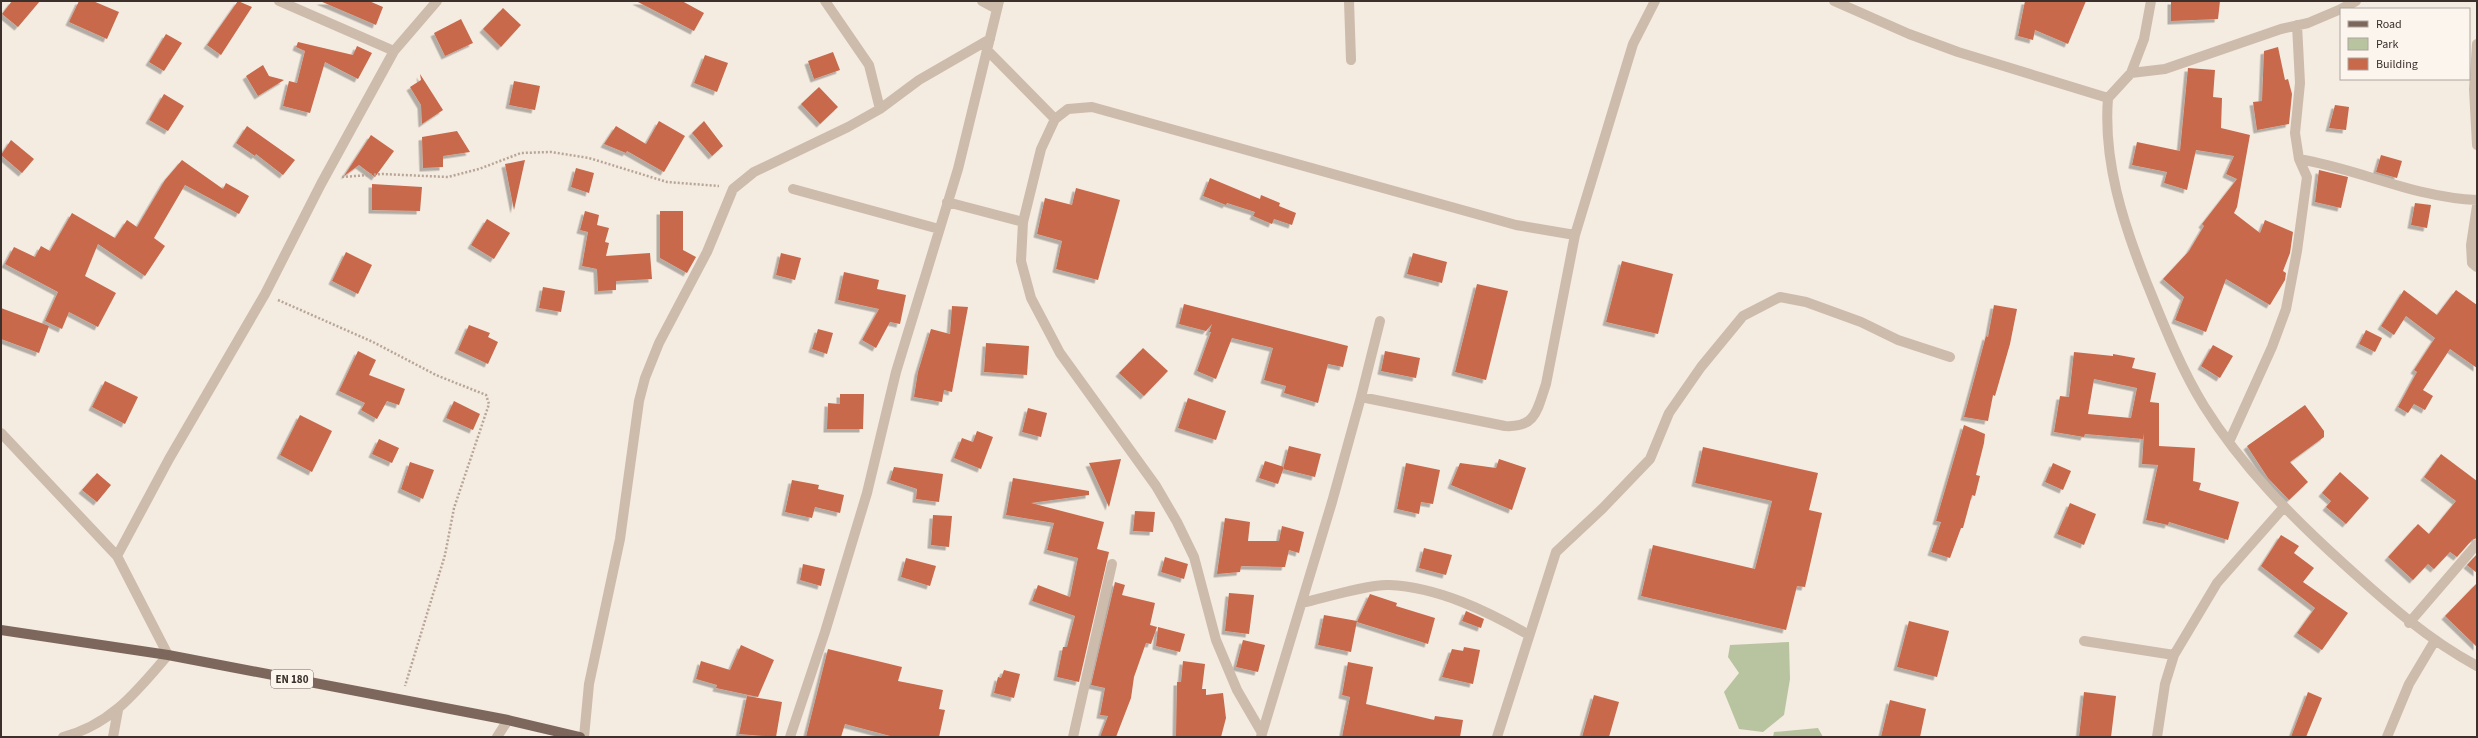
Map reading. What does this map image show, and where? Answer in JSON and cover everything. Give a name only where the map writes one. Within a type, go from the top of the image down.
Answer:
[{"type":"main road","name":"EN 180","points":[[1,630],[168,655],[508,720],[580,737]]},
{"type":"street","points":[[279,1],[394,51]]},
{"type":"street","points":[[117,556],[169,459],[265,294],[321,184],[394,51],[437,1]]},
{"type":"street","points":[[825,1],[869,65],[880,109]]},
{"type":"street","points":[[790,737],[847,561],[867,492],[896,372],[967,134],[998,5],[982,1]]},
{"type":"street","points":[[1349,1],[1351,60]]},
{"type":"street","points":[[1361,397],[1505,426],[1520,427],[1530,420],[1546,384],[1575,235],[1633,44],[1655,1]]},
{"type":"street","points":[[1834,1],[1909,34],[1958,52],[2108,98]]},
{"type":"street","points":[[2151,1],[2144,39],[2131,73],[2108,98],[2106,128],[2110,159],[2130,241],[2191,384],[2229,442],[2284,507],[2317,540],[2409,623],[2434,642],[2477,666]]},
{"type":"street","points":[[2343,8],[2356,1]]},
{"type":"street","points":[[2131,73],[2166,69],[2267,33],[2297,25],[2340,9]]},
{"type":"street","points":[[2229,442],[2272,348],[2286,309],[2307,192],[2308,177],[2299,159],[2295,132],[2300,83],[2297,25]]},
{"type":"street","points":[[584,737],[589,684],[620,539],[638,408],[644,378],[659,343],[707,252],[733,189],[754,172],[848,127],[880,109],[919,80],[990,39]]},
{"type":"street","points":[[2477,44],[2474,89],[2477,145]]},
{"type":"street","points":[[988,51],[1055,119]]},
{"type":"street","points":[[1262,735],[1236,690],[1219,648],[1194,557],[1177,522],[1156,486],[1060,353],[1031,298],[1021,261],[1023,222],[1041,149],[1055,119],[1068,109],[1092,107],[1516,225],[1575,235]]},
{"type":"street","points":[[2299,159],[2332,165],[2398,187],[2477,200]]},
{"type":"street","points":[[793,189],[939,229]]},
{"type":"street","points":[[947,202],[1023,222]]},
{"type":"street","points":[[2477,206],[2471,245],[2472,263],[2477,267]]},
{"type":"street","points":[[1497,737],[1556,552],[1603,508],[1650,459],[1669,413],[1701,367],[1743,316],[1780,297],[1806,302],[1898,340],[1950,357]]},
{"type":"street","points":[[1262,735],[1302,603],[1361,397],[1380,321]]},
{"type":"street","points":[[1,433],[117,556],[168,655],[133,697],[118,710],[72,735],[63,737]]},
{"type":"street","points":[[2156,737],[2165,684],[2174,655],[2217,583],[2244,550],[2284,507]]},
{"type":"street","points":[[2409,623],[2477,544]]},
{"type":"street","points":[[1073,737],[1112,564]]},
{"type":"street","points":[[1302,603],[1388,585],[1454,599],[1500,618],[1529,635]]},
{"type":"street","points":[[2084,641],[2174,655]]},
{"type":"street","points":[[2387,737],[2404,695],[2434,642]]},
{"type":"street","points":[[113,737],[118,710]]},
{"type":"street","points":[[497,737],[508,720]]},
{"type":"path","points":[[321,184],[348,175],[448,177],[479,169],[521,153],[551,152],[589,158],[667,182],[698,183],[733,189]]},
{"type":"path","points":[[265,294],[373,342],[436,375],[486,395],[490,404],[454,508],[442,569],[401,700]]},
{"type":"green space","points":[[1789,642],[1790,679],[1784,715],[1763,732],[1739,729],[1724,692],[1739,673],[1728,657],[1730,645]]},
{"type":"green space","points":[[1818,728],[1823,737],[1773,737],[1774,732]]},
{"type":"building","points":[[12,1],[40,1],[18,27],[2,14]]},
{"type":"building","points":[[79,1],[93,1],[119,12],[107,39],[69,22]]},
{"type":"building","points":[[238,1],[252,7],[221,55],[207,45]]},
{"type":"building","points":[[320,1],[369,1],[383,7],[376,25]]},
{"type":"building","points":[[636,1],[682,1],[704,13],[694,31]]},
{"type":"building","points":[[2025,1],[2086,1],[2068,44],[2035,30],[2033,40],[2018,36]]},
{"type":"building","points":[[2171,1],[2220,1],[2218,19],[2171,21]]},
{"type":"building","points":[[503,8],[521,25],[501,47],[483,29]]},
{"type":"building","points":[[461,19],[473,43],[445,56],[434,33]]},
{"type":"building","points":[[166,34],[182,43],[164,71],[149,62]]},
{"type":"building","points":[[298,42],[353,55],[357,46],[372,53],[358,79],[325,62],[310,113],[283,106],[289,81],[297,83],[305,51],[296,47]]},
{"type":"building","points":[[2278,47],[2285,80],[2288,79],[2292,94],[2289,124],[2257,130],[2253,102],[2262,101],[2264,51]]},
{"type":"building","points":[[833,52],[840,70],[814,79],[808,61]]},
{"type":"building","points":[[705,55],[728,63],[717,92],[694,83]]},
{"type":"building","points":[[263,65],[269,76],[284,80],[258,96],[246,76]]},
{"type":"building","points":[[2188,68],[2215,70],[2213,97],[2222,98],[2221,128],[2250,135],[2237,207],[2234,213],[2260,233],[2265,220],[2293,232],[2290,253],[2283,271],[2286,273],[2285,280],[2270,305],[2226,279],[2206,332],[2175,320],[2184,297],[2163,279],[2189,251],[2204,226],[2202,224],[2237,179],[2226,174],[2234,156],[2196,150],[2187,190],[2164,183],[2167,172],[2132,165],[2137,142],[2180,151]]},
{"type":"building","points":[[420,74],[443,110],[422,124],[421,105],[410,87],[421,80]]},
{"type":"building","points":[[514,81],[540,86],[535,110],[509,105]]},
{"type":"building","points":[[819,87],[838,107],[820,124],[801,104]]},
{"type":"building","points":[[164,94],[184,106],[168,131],[149,120]]},
{"type":"building","points":[[2335,105],[2349,107],[2346,130],[2329,128]]},
{"type":"building","points":[[659,121],[685,136],[664,172],[627,151],[626,153],[604,144],[616,126],[646,144]]},
{"type":"building","points":[[704,121],[723,146],[712,156],[692,133]]},
{"type":"building","points":[[247,126],[295,160],[283,175],[256,154],[255,156],[236,143]]},
{"type":"building","points":[[457,131],[470,152],[443,156],[443,167],[423,168],[422,137]]},
{"type":"building","points":[[371,135],[394,151],[375,177],[359,165],[344,176]]},
{"type":"building","points":[[11,140],[34,159],[22,173],[1,155]]},
{"type":"building","points":[[2381,155],[2402,161],[2397,178],[2376,172]]},
{"type":"building","points":[[182,160],[223,189],[226,183],[249,196],[239,214],[185,185],[154,238],[165,246],[145,276],[98,244],[85,276],[116,293],[98,327],[69,312],[62,329],[45,321],[58,292],[5,264],[14,247],[35,257],[41,246],[50,251],[72,213],[115,238],[127,220],[137,227],[165,180]]},
{"type":"building","points":[[525,160],[514,210],[505,164]]},
{"type":"building","points":[[576,168],[594,173],[589,193],[571,187]]},
{"type":"building","points":[[2319,170],[2348,177],[2341,208],[2315,202]]},
{"type":"building","points":[[1210,178],[1260,199],[1261,195],[1280,203],[1279,206],[1296,213],[1292,225],[1274,219],[1272,224],[1253,216],[1255,212],[1227,203],[1226,205],[1203,196]]},
{"type":"building","points":[[372,184],[422,187],[420,211],[372,210]]},
{"type":"building","points":[[1076,188],[1120,200],[1098,280],[1056,269],[1062,241],[1037,234],[1045,198],[1072,205]]},
{"type":"building","points":[[2415,203],[2431,205],[2427,228],[2411,225]]},
{"type":"building","points":[[585,211],[599,215],[597,225],[609,228],[605,242],[609,243],[606,256],[650,253],[652,279],[616,281],[616,290],[598,291],[597,269],[582,266],[588,232],[580,230]]},
{"type":"building","points":[[660,211],[683,211],[683,250],[696,257],[687,273],[660,258]]},
{"type":"building","points":[[487,219],[510,233],[494,259],[471,245]]},
{"type":"building","points":[[346,252],[372,265],[358,294],[332,281]]},
{"type":"building","points":[[781,253],[801,258],[795,280],[776,275]]},
{"type":"building","points":[[1413,253],[1447,262],[1442,283],[1407,274]]},
{"type":"building","points":[[1622,261],[1673,274],[1658,334],[1606,322]]},
{"type":"building","points":[[844,272],[879,280],[877,289],[906,295],[900,324],[890,322],[876,348],[862,340],[879,309],[838,300]]},
{"type":"building","points":[[1477,284],[1508,291],[1486,380],[1455,372]]},
{"type":"building","points":[[543,287],[565,291],[561,312],[539,308]]},
{"type":"building","points":[[2404,290],[2437,315],[2456,290],[2477,305],[2477,368],[2450,349],[2423,390],[2433,396],[2425,410],[2414,404],[2408,413],[2398,407],[2417,372],[2414,370],[2435,338],[2406,316],[2394,335],[2381,326]]},
{"type":"building","points":[[1184,304],[1348,346],[1343,367],[1328,364],[1318,403],[1284,393],[1286,386],[1264,380],[1273,348],[1232,338],[1216,379],[1197,371],[1211,332],[1209,332],[1212,324],[1206,331],[1179,324]]},
{"type":"building","points":[[1994,305],[2017,309],[2010,344],[1995,396],[1993,395],[1988,421],[1964,417],[1986,336],[1988,337]]},
{"type":"building","points":[[952,306],[968,307],[952,392],[944,390],[942,402],[914,397],[918,372],[931,329],[950,334]]},
{"type":"building","points":[[1,308],[49,326],[39,353],[1,339]]},
{"type":"building","points":[[469,325],[490,333],[488,337],[498,342],[488,364],[458,350]]},
{"type":"building","points":[[818,329],[833,333],[827,354],[812,349]]},
{"type":"building","points":[[2366,330],[2382,338],[2375,352],[2359,344]]},
{"type":"building","points":[[986,343],[1029,346],[1027,375],[984,372]]},
{"type":"building","points":[[2213,345],[2233,356],[2220,378],[2201,366]]},
{"type":"building","points":[[1143,348],[1168,371],[1144,396],[1119,373]]},
{"type":"building","points":[[358,351],[376,360],[369,375],[405,389],[399,405],[387,401],[377,419],[361,410],[365,403],[339,391]]},
{"type":"building","points":[[1385,351],[1420,358],[1416,378],[1381,371]]},
{"type":"building","points":[[2074,352],[2113,356],[2113,354],[2135,358],[2132,368],[2156,373],[2150,402],[2159,403],[2159,446],[2195,448],[2193,481],[2201,483],[2199,490],[2239,502],[2228,540],[2169,522],[2168,525],[2146,520],[2158,465],[2142,464],[2144,433],[2143,439],[2085,434],[2084,437],[2054,432],[2060,396],[2069,397]],"holes":[[[2094,379],[2137,388],[2131,418],[2088,414]]]},
{"type":"building","points":[[105,381],[138,397],[125,424],[92,407]]},
{"type":"building","points":[[840,394],[864,394],[863,429],[827,429],[828,403],[840,404]]},
{"type":"building","points":[[1188,398],[1226,411],[1216,440],[1178,428]]},
{"type":"building","points":[[454,401],[480,414],[473,430],[446,418]]},
{"type":"building","points":[[2305,405],[2324,431],[2324,437],[2290,462],[2308,482],[2289,500],[2268,478],[2247,446]]},
{"type":"building","points":[[1028,408],[1047,413],[1041,437],[1022,432]]},
{"type":"building","points":[[300,415],[332,431],[312,472],[280,455]]},
{"type":"building","points":[[1964,425],[1985,434],[1976,475],[1980,476],[1975,496],[1972,495],[1963,528],[1961,528],[1950,558],[1931,552],[1941,522],[1936,521]]},
{"type":"building","points":[[977,431],[993,437],[981,469],[954,458],[962,438],[973,442]]},
{"type":"building","points":[[379,439],[399,448],[392,463],[372,454]]},
{"type":"building","points":[[1289,446],[1321,454],[1315,477],[1283,469]]},
{"type":"building","points":[[1703,447],[1818,473],[1809,510],[1822,513],[1805,587],[1797,586],[1786,630],[1641,596],[1653,545],[1755,569],[1772,501],[1695,483]]},
{"type":"building","points":[[2441,454],[2477,481],[2477,538],[2472,540],[2457,557],[2450,552],[2434,569],[2428,564],[2413,580],[2388,557],[2418,524],[2429,534],[2456,501],[2424,477]]},
{"type":"building","points":[[1121,459],[1109,507],[1089,463]]},
{"type":"building","points":[[1499,459],[1526,468],[1512,510],[1451,485],[1460,463],[1496,468]]},
{"type":"building","points":[[1265,461],[1284,467],[1278,484],[1259,478]]},
{"type":"building","points":[[410,462],[434,470],[423,499],[401,489]]},
{"type":"building","points":[[1406,463],[1440,470],[1433,504],[1421,502],[1419,514],[1397,509]]},
{"type":"building","points":[[2053,463],[2071,471],[2063,490],[2045,482]]},
{"type":"building","points":[[894,467],[943,474],[939,502],[916,499],[917,489],[890,480]]},
{"type":"building","points":[[2340,472],[2369,498],[2346,524],[2326,507],[2331,501],[2322,493]]},
{"type":"building","points":[[97,473],[111,485],[97,502],[82,490]]},
{"type":"building","points":[[1013,478],[1089,491],[1089,495],[1031,503],[1104,522],[1097,549],[1109,552],[1079,682],[1057,677],[1063,647],[1067,647],[1075,616],[1032,601],[1038,585],[1070,597],[1078,558],[1047,550],[1054,523],[1006,515]]},
{"type":"building","points":[[792,480],[819,485],[818,489],[844,495],[840,513],[815,507],[812,518],[785,512]]},
{"type":"building","points":[[2070,503],[2096,514],[2084,545],[2057,534]]},
{"type":"building","points":[[1135,511],[1155,512],[1153,532],[1133,531]]},
{"type":"building","points":[[933,515],[952,516],[949,547],[931,545]]},
{"type":"building","points":[[1225,518],[1250,522],[1248,541],[1279,541],[1282,526],[1304,532],[1299,553],[1289,550],[1285,567],[1241,566],[1240,572],[1217,574]]},
{"type":"building","points":[[2281,535],[2299,546],[2294,553],[2314,568],[2303,582],[2348,613],[2322,650],[2297,633],[2315,608],[2261,566]]},
{"type":"building","points":[[1424,548],[1452,555],[1446,575],[1419,568]]},
{"type":"building","points":[[2477,554],[2477,573],[2467,565]]},
{"type":"building","points":[[1165,557],[1188,564],[1184,579],[1161,572]]},
{"type":"building","points":[[906,558],[936,566],[930,586],[901,577]]},
{"type":"building","points":[[803,564],[825,569],[821,586],[800,580]]},
{"type":"building","points":[[1115,582],[1125,585],[1122,595],[1155,603],[1150,625],[1157,627],[1151,644],[1146,643],[1134,677],[1131,698],[1116,737],[1100,737],[1108,716],[1100,715],[1105,688],[1091,685]]},
{"type":"building","points":[[2477,583],[2477,647],[2445,616]]},
{"type":"building","points":[[1229,593],[1254,595],[1249,634],[1225,631]]},
{"type":"building","points":[[1370,594],[1397,603],[1396,606],[1435,618],[1428,644],[1357,622]]},
{"type":"building","points":[[1466,611],[1484,619],[1481,628],[1462,621]]},
{"type":"building","points":[[1324,615],[1357,621],[1351,652],[1318,645]]},
{"type":"building","points":[[1909,621],[1949,631],[1937,677],[1897,667]]},
{"type":"building","points":[[1158,627],[1185,634],[1180,652],[1156,646]]},
{"type":"building","points":[[1243,640],[1265,645],[1258,672],[1236,667]]},
{"type":"building","points":[[741,645],[774,660],[758,697],[716,688],[717,685],[696,679],[701,661],[730,670]]},
{"type":"building","points":[[1464,647],[1480,650],[1473,684],[1442,677],[1452,649],[1463,651]]},
{"type":"building","points":[[828,649],[902,667],[898,681],[943,690],[939,709],[945,710],[939,737],[894,737],[845,724],[841,737],[806,737]]},
{"type":"building","points":[[1183,661],[1205,664],[1202,689],[1206,689],[1206,695],[1223,693],[1226,718],[1221,737],[1176,736],[1177,682],[1181,682]]},
{"type":"building","points":[[1348,662],[1373,667],[1366,704],[1434,720],[1435,716],[1463,720],[1460,737],[1342,737],[1350,697],[1342,695]]},
{"type":"building","points":[[1004,670],[1020,674],[1014,698],[994,693],[998,677],[1001,678]]},
{"type":"building","points":[[2084,692],[2116,696],[2111,737],[2079,737]]},
{"type":"building","points":[[2308,692],[2322,698],[2306,737],[2291,737]]},
{"type":"building","points":[[1594,695],[1619,702],[1609,737],[1582,737]]},
{"type":"building","points":[[747,696],[782,702],[776,737],[739,734]]},
{"type":"building","points":[[1890,700],[1926,709],[1920,737],[1881,737]]}]
